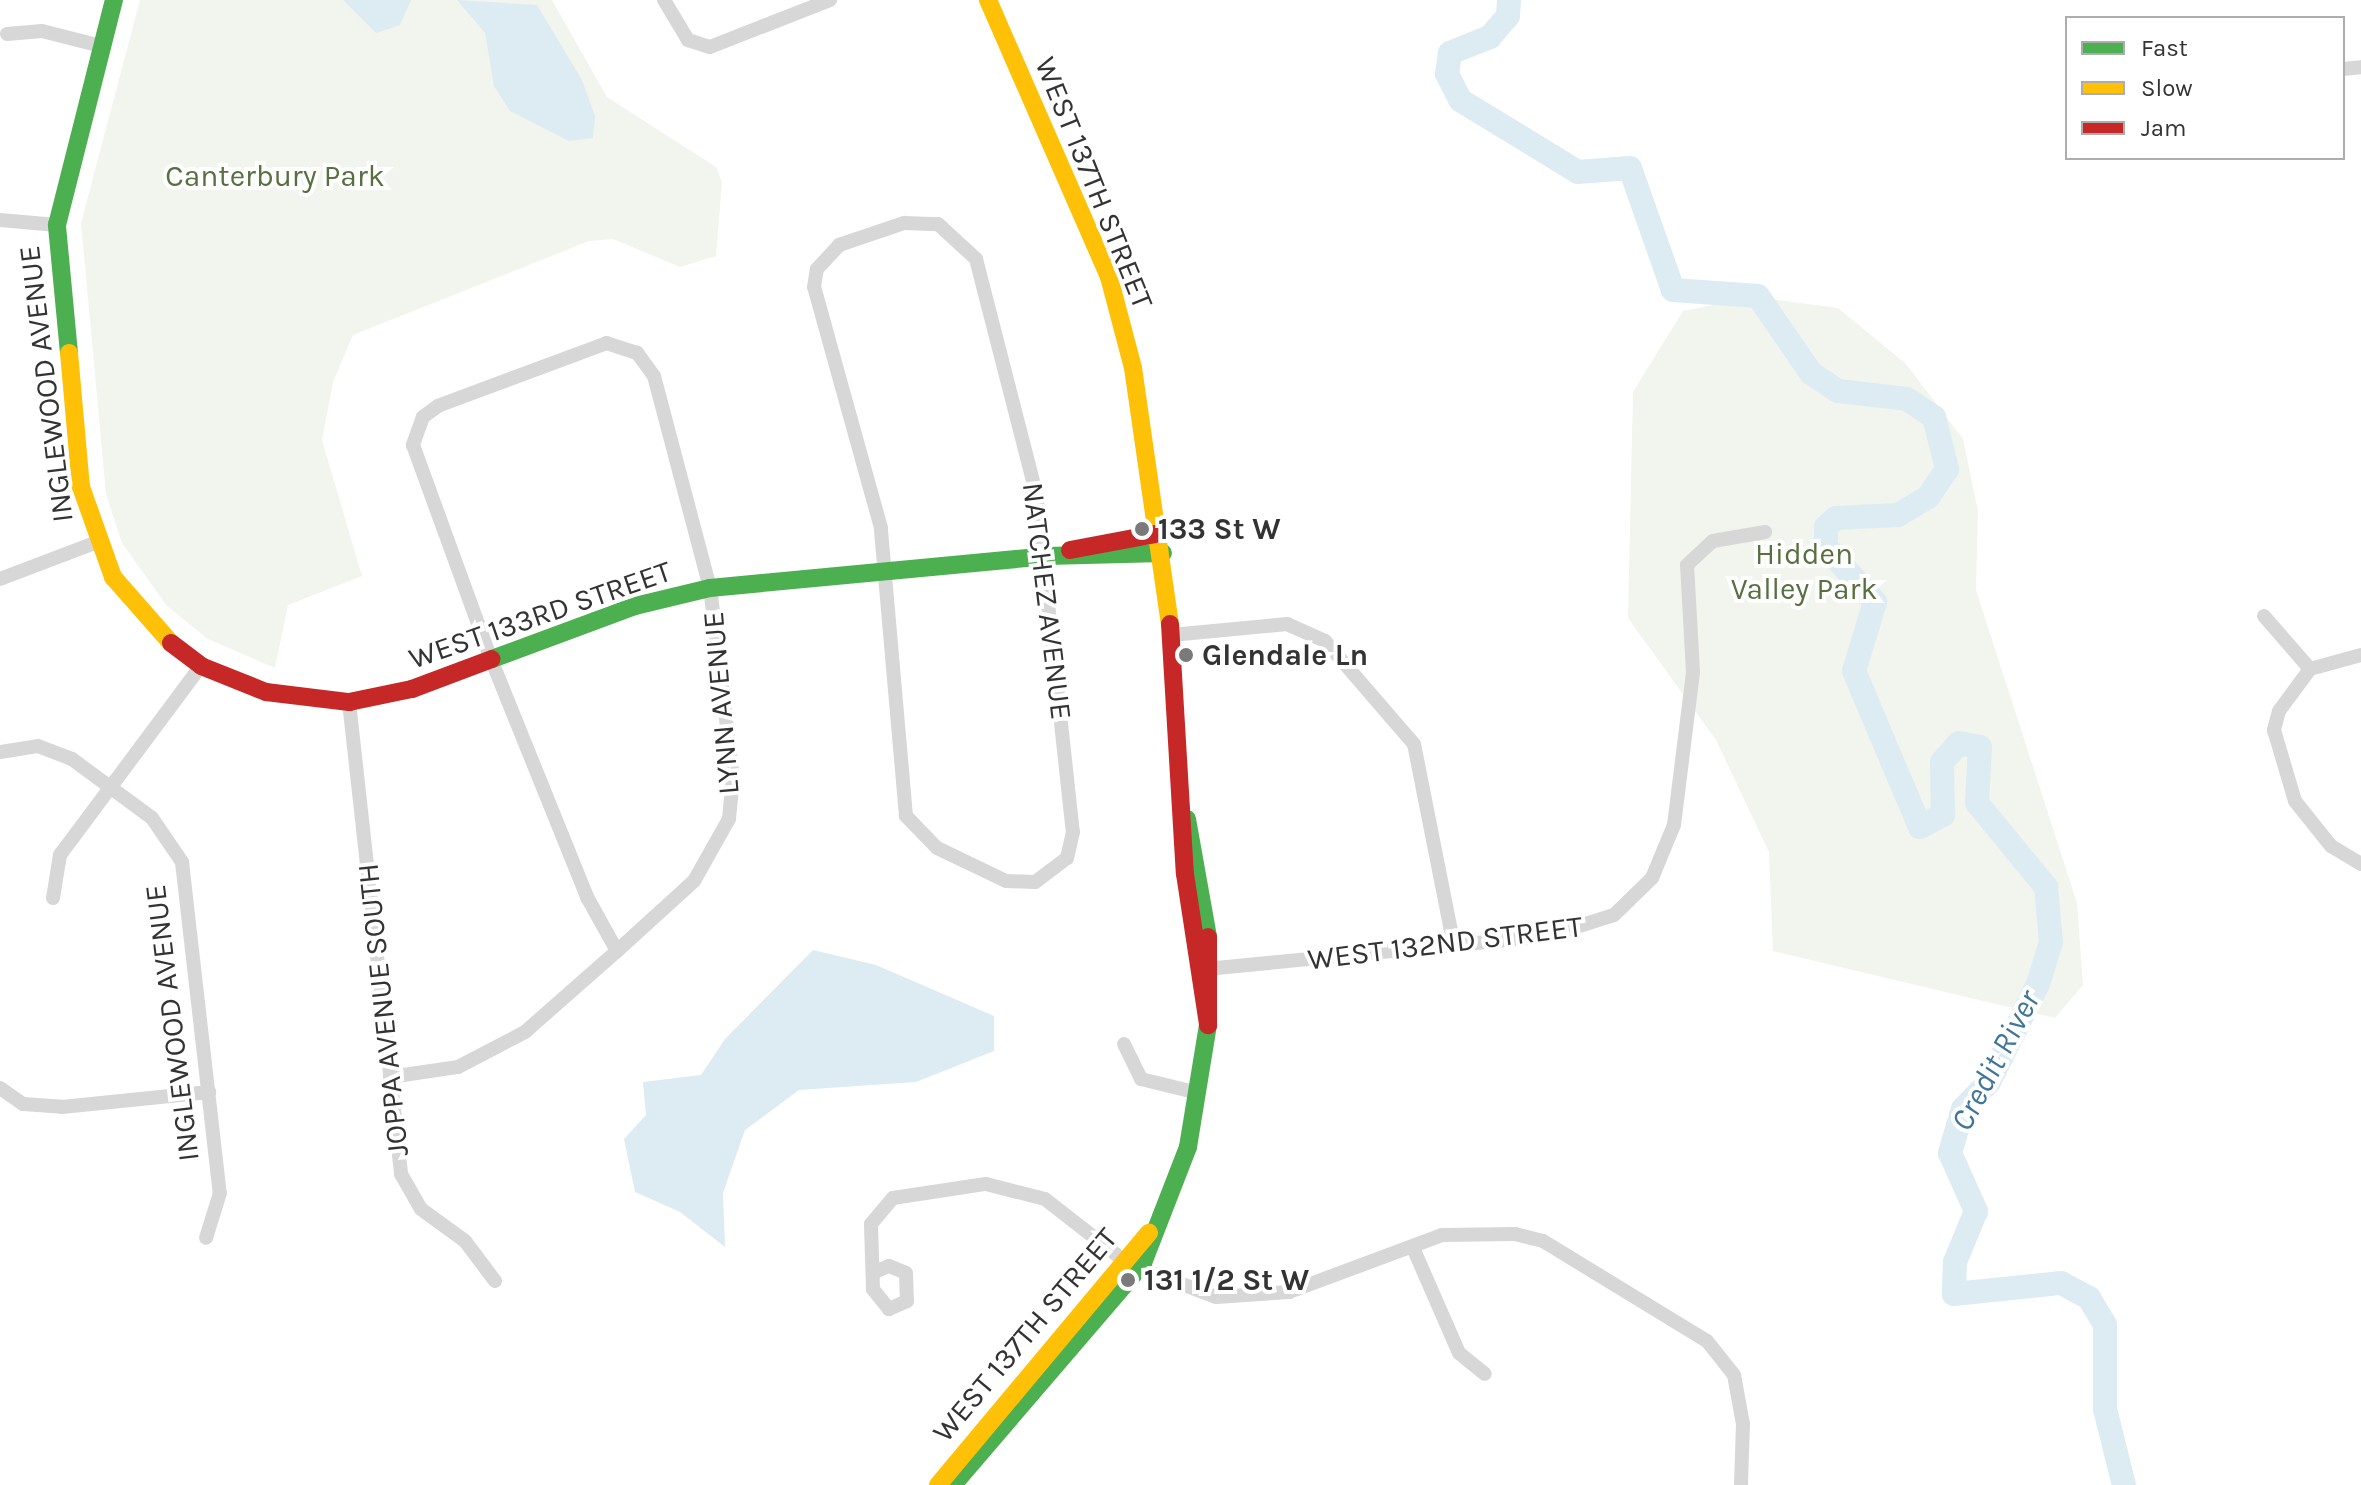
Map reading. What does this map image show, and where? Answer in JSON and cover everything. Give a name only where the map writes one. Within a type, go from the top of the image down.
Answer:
[{"type":"main road","name":"INGLEWOOD AVENUE","points":[[114,0],[57,225],[79,475],[95,543],[133,605],[201,666]]},
{"type":"main road","name":"WEST 137TH STREET","points":[[953,1485],[1133,1265],[1157,1224],[1188,1147],[1208,1025],[1204,970],[1185,874],[1187,819],[1161,533],[1109,277],[988,0]]},
{"type":"main road","name":"WEST 133RD STREET","points":[[1047,556],[1161,533]]},
{"type":"main road","name":"WEST 133RD STREET","points":[[201,666],[266,692],[349,702],[412,689],[635,606],[710,588],[1047,556],[1163,553]]},
{"type":"main road","name":"WEST 137TH STREET","points":[[938,1485],[1133,1265]]},
{"type":"street","points":[[664,0],[698,46],[723,44],[830,0]]},
{"type":"street","points":[[7,34],[42,31],[101,46]]},
{"type":"street","points":[[0,220],[57,225]]},
{"type":"street","name":"NATCHEZ AVENUE","points":[[904,223],[938,224],[976,259],[1047,556],[1072,845],[1058,869],[1035,882],[1006,881],[922,839],[906,816],[881,528],[814,287],[827,256],[904,223]]},
{"type":"street","name":"LYNN AVENUE","points":[[491,659],[414,460],[415,432],[423,417],[462,395],[587,346],[623,345],[654,376],[710,588],[733,777],[721,840],[694,881],[617,951]]},
{"type":"street","name":"WEST 132ND STREET","points":[[1204,970],[1454,946],[1582,930],[1614,915],[1652,878],[1674,825],[1689,725],[1687,565],[1713,541],[1765,532]]},
{"type":"street","points":[[0,579],[95,543]]},
{"type":"street","points":[[2264,616],[2310,669]]},
{"type":"street","points":[[1171,635],[1287,624],[1325,641],[1414,744],[1454,946]]},
{"type":"street","points":[[2361,655],[2310,669],[2279,711],[2274,730],[2295,801],[2331,846],[2361,864]]},
{"type":"street","points":[[390,1077],[458,1067],[505,1046],[617,951],[587,897],[491,659]]},
{"type":"street","points":[[53,898],[60,855],[201,666]]},
{"type":"street","name":"JOPPA AVENUE SOUTH","points":[[349,702],[390,1077],[408,1192],[465,1241],[495,1281]]},
{"type":"street","name":"INGLEWOOD AVENUE","points":[[0,752],[51,750],[111,787],[164,830],[182,862],[220,1193],[206,1238]]},
{"type":"street","points":[[1124,1044],[1141,1079],[1198,1093]]},
{"type":"street","points":[[0,1088],[23,1104],[62,1107],[209,1092]]},
{"type":"street","points":[[877,1271],[871,1224],[893,1198],[986,1184],[1045,1199],[1133,1265],[1190,1292],[1262,1297],[1471,1229],[1543,1241],[1707,1341],[1734,1375],[1743,1424],[1741,1485]]},
{"type":"street","points":[[1414,1250],[1459,1353],[1485,1374]]},
{"type":"green space","name":"Canterbury Park","points":[[140,0],[552,0],[607,97],[716,167],[722,182],[716,256],[680,267],[613,239],[589,241],[353,335],[333,382],[322,440],[362,576],[288,605],[275,668],[208,639],[167,606],[122,543],[106,494],[81,223]]},
{"type":"green space","name":"Hidden Valley Park","points":[[1753,297],[1838,308],[1906,364],[1963,439],[1978,511],[1976,590],[2077,903],[2083,985],[2055,1018],[1773,951],[1769,852],[1716,740],[1628,618],[1633,392],[1683,311]]},
{"type":"shaded area","points":[[343,0],[411,0],[400,25],[376,33]]},
{"type":"shaded area","points":[[457,0],[537,5],[582,80],[595,116],[593,138],[569,141],[510,111],[494,86],[485,33]]},
{"type":"shaded area","points":[[813,950],[876,965],[994,1016],[994,1051],[916,1082],[799,1090],[745,1130],[723,1193],[725,1247],[680,1212],[635,1192],[624,1139],[646,1115],[643,1082],[701,1075],[725,1039]]},
{"type":"waterway","name":"Credit River","points":[[1509,0],[1508,16],[1490,37],[1450,53],[1447,74],[1460,100],[1578,172],[1630,168],[1673,290],[1758,296],[1811,373],[1838,391],[1907,399],[1934,417],[1947,469],[1928,497],[1898,515],[1836,518],[1826,527],[1826,547],[1875,602],[1854,671],[1920,827],[1943,815],[1942,762],[1959,743],[1980,747],[1977,803],[2046,887],[2051,942],[2038,984],[1989,1082],[1963,1109],[1950,1153],[1976,1211],[1955,1262],[1954,1294],[2061,1283],[2089,1298],[2105,1325],[2105,1409],[2124,1485]]},
{"type":"traffic: fast","points":[[69,353],[57,225],[114,0]]},
{"type":"traffic: fast","points":[[492,659],[635,606],[710,588],[1047,556],[1163,553]]},
{"type":"traffic: fast","points":[[1187,819],[1208,937]]},
{"type":"traffic: fast","points":[[953,1485],[1143,1263],[1188,1147],[1208,1025]]},
{"type":"traffic: slow","points":[[988,0],[1109,277],[1133,368],[1170,624]]},
{"type":"traffic: slow","points":[[69,353],[81,487],[113,577],[171,643]]},
{"type":"traffic: slow","points":[[938,1485],[1149,1233]]},
{"type":"traffic: jam","points":[[1070,550],[1161,533]]},
{"type":"traffic: jam","points":[[1170,624],[1185,874],[1208,1025],[1208,937]]},
{"type":"traffic: jam","points":[[171,643],[201,666],[266,692],[349,702],[412,689],[492,659]]},
{"type":"place","name":"133 St W","points":[[1142,529]]},
{"type":"place","name":"Glendale Ln","points":[[1186,655]]},
{"type":"place","name":"131 1/2 St W","points":[[1128,1280]]}]
